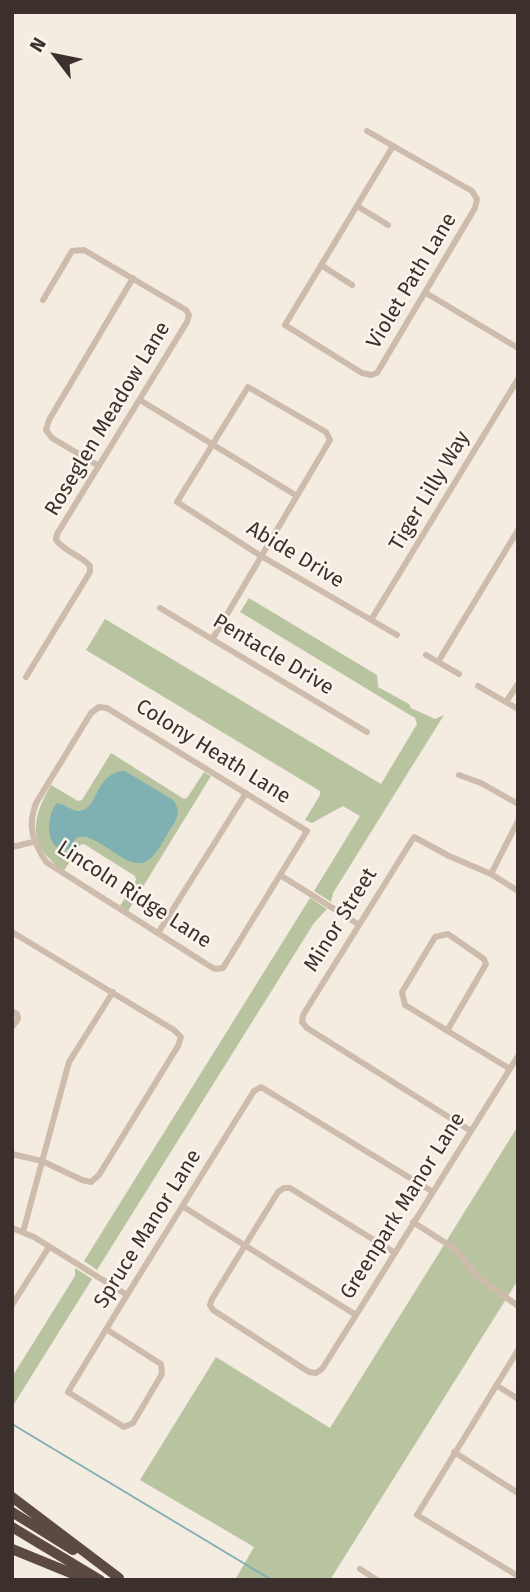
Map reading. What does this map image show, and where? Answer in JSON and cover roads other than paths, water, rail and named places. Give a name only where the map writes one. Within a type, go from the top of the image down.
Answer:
[{"type":"highway","points":[[12,1497],[120,1579]]},
{"type":"highway","points":[[12,1512],[120,1579]]},
{"type":"highway","points":[[12,1527],[100,1580]]},
{"type":"highway","points":[[12,1549],[88,1580]]},
{"type":"street","points":[[352,285],[321,265],[393,146],[368,131]]},
{"type":"street","name":"Violet Path Lane","points":[[321,265],[285,324],[362,373],[377,373],[475,208],[477,199],[472,191],[393,146]]},
{"type":"street","points":[[357,206],[388,225]]},
{"type":"street","points":[[43,300],[72,251],[84,250],[133,278],[48,420],[46,430],[52,438],[99,466]]},
{"type":"street","name":"Roseglen Meadow Lane","points":[[26,677],[90,572],[90,566],[86,562],[60,545],[56,540],[58,534],[189,315],[186,310],[133,278]]},
{"type":"street","points":[[426,293],[518,348]]},
{"type":"street","name":"Tiger Lilly Way","points":[[371,620],[518,379]]},
{"type":"street","points":[[211,444],[248,387],[330,437],[213,638]]},
{"type":"street","points":[[140,400],[297,496]]},
{"type":"street","name":"Abide Drive","points":[[211,444],[177,502],[261,556],[397,635]]},
{"type":"street","points":[[438,662],[518,530]]},
{"type":"street","name":"Pentacle Drive","points":[[160,608],[367,732]]},
{"type":"street","points":[[426,655],[459,674]]},
{"type":"street","points":[[506,702],[518,684]]},
{"type":"street","points":[[478,686],[518,709]]},
{"type":"street","name":"Colony Heath Lane","points":[[33,842],[32,814],[36,803],[91,713],[99,707],[107,708],[307,831],[280,875]]},
{"type":"street","points":[[459,775],[481,783],[518,804]]},
{"type":"street","points":[[158,933],[246,793]]},
{"type":"street","points":[[518,821],[491,874],[518,891]]},
{"type":"street","name":"Minor Street","points":[[471,1131],[302,1023],[303,1015],[414,837],[491,874]]},
{"type":"street","points":[[12,847],[33,842]]},
{"type":"street","name":"Lincoln Ridge Lane","points":[[33,842],[46,862],[215,969],[223,968],[280,875]]},
{"type":"street","points":[[280,875],[358,924]]},
{"type":"street","points":[[12,932],[113,992],[181,1037],[99,1175],[91,1182],[42,1161],[12,1154]]},
{"type":"street","points":[[447,1031],[486,964],[484,959],[448,934],[441,934],[435,937],[402,992],[405,1005],[447,1031],[510,1069]]},
{"type":"street","points":[[23,1232],[69,1062],[113,992]]},
{"type":"street","points":[[12,1011],[17,1014],[18,1019],[12,1027]]},
{"type":"street","name":"Greenpark Manor Lane","points":[[245,1245],[210,1305],[234,1324],[309,1372],[316,1373],[322,1369],[518,1056]]},
{"type":"street","name":"Spruce Manor Lane","points":[[106,1329],[160,1364],[162,1374],[133,1423],[124,1427],[68,1392],[106,1329],[127,1295],[254,1091],[261,1087],[433,1192]]},
{"type":"street","points":[[245,1245],[278,1192],[290,1188],[395,1253]]},
{"type":"street","points":[[182,1206],[356,1315]]},
{"type":"street","points":[[413,1222],[455,1249],[480,1278],[518,1306]]},
{"type":"street","points":[[12,1228],[49,1247],[127,1295]]},
{"type":"street","points":[[12,1306],[49,1247]]},
{"type":"street","points":[[518,1350],[416,1515],[518,1576]]},
{"type":"street","points":[[496,1385],[518,1399]]},
{"type":"street","points":[[454,1452],[518,1493]]},
{"type":"street","points":[[360,1569],[377,1580]]},
{"type":"water","points":[[125,771],[173,800],[177,807],[177,818],[154,855],[142,863],[133,862],[85,837],[76,838],[69,849],[55,846],[51,840],[49,824],[57,803],[76,811],[85,809],[108,778]]},
{"type":"waterway","points":[[12,1424],[270,1579]]}]
